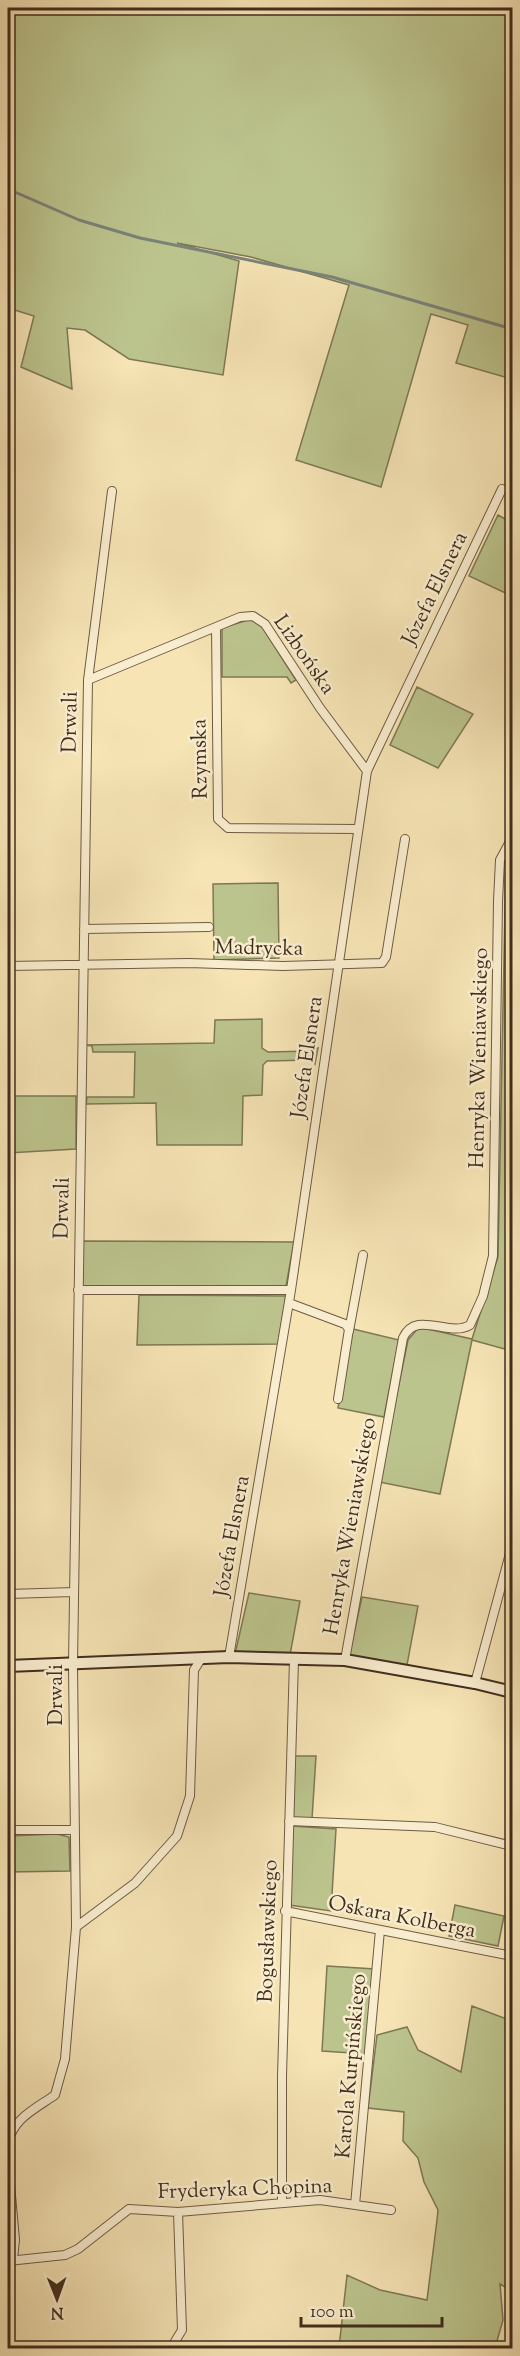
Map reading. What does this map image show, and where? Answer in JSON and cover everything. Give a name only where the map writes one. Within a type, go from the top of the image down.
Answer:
[{"type":"street","name":"Józefa Elsnera","points":[[229,1657],[289,1303],[367,771],[502,489]]},
{"type":"street","name":"Drwali","points":[[76,1927],[73,1665],[88,680],[112,491]]},
{"type":"street","name":"Lizbońska","points":[[88,680],[245,616],[262,621],[320,708],[367,771]]},
{"type":"street","name":"Rzymska","points":[[216,627],[218,819],[228,828],[358,829]]},
{"type":"street","name":"Henryka Wieniawskiego","points":[[8,1666],[229,1657],[345,1660],[403,1338],[413,1326],[421,1324],[458,1329],[470,1325],[483,1296],[493,1256],[498,893],[500,860],[513,838]]},
{"type":"street","name":"Madrycka","points":[[8,966],[189,963],[337,966],[378,964],[385,961],[405,840]]},
{"type":"street","points":[[84,928],[209,927]]},
{"type":"street","points":[[338,1399],[363,1256]]},
{"type":"street","points":[[78,1290],[291,1290]]},
{"type":"street","points":[[289,1303],[345,1324],[349,1332]]},
{"type":"street","points":[[476,1683],[513,1546]]},
{"type":"street","points":[[8,1594],[74,1592]]},
{"type":"street","points":[[8,2144],[10,2131],[20,2119],[55,2095],[65,2059],[76,1927],[135,1884],[177,1836],[190,1796],[194,1670],[201,1659]]},
{"type":"street","name":"Bogusławskiego","points":[[282,2203],[285,1911],[294,1660]]},
{"type":"street","points":[[345,1660],[476,1683],[513,1692]]},
{"type":"street","points":[[289,1821],[435,1827],[513,1846]]},
{"type":"street","points":[[8,1830],[74,1830]]},
{"type":"street","name":"Oskara Kolberga","points":[[285,1911],[513,1956]]},
{"type":"street","name":"Karola Kurpińskiego","points":[[354,2205],[380,1930]]},
{"type":"street","points":[[8,2121],[20,2119]]},
{"type":"street","points":[[8,2162],[15,2240],[10,2260]]},
{"type":"street","name":"Fryderyka Chopina","points":[[10,2260],[65,2255],[78,2249],[129,2210],[178,2212],[320,2200],[391,2210]]},
{"type":"street","points":[[171,2349],[182,2330],[178,2212]]},
{"type":"green space","points":[[8,8],[512,8],[512,379],[456,363],[468,325],[431,314],[381,487],[296,460],[349,285],[251,257],[177,243],[239,261],[223,375],[129,359],[85,330],[67,328],[72,389],[21,367],[34,316],[8,308]]},
{"type":"green space","points":[[498,515],[512,523],[512,596],[469,576]]},
{"type":"green space","points":[[251,619],[261,625],[296,680],[291,683],[287,677],[222,677],[222,628]]},
{"type":"green space","points":[[417,687],[473,714],[438,768],[390,745]]},
{"type":"green space","points":[[512,847],[512,1351],[472,1340],[440,1494],[379,1482],[408,1340],[419,1327],[472,1339],[498,1257],[506,858]]},
{"type":"green space","points":[[278,883],[279,958],[214,960],[213,884]]},
{"type":"green space","points":[[262,1019],[262,1048],[268,1052],[311,1051],[318,1048],[315,1064],[312,1060],[267,1061],[263,1065],[262,1095],[243,1096],[242,1145],[157,1145],[156,1103],[86,1104],[87,1097],[134,1097],[135,1052],[93,1052],[92,1046],[84,1045],[214,1043],[215,1020]]},
{"type":"green space","points":[[8,1096],[76,1096],[76,1149],[8,1153]]},
{"type":"green space","points":[[83,1241],[294,1242],[286,1286],[82,1287]]},
{"type":"green space","points":[[139,1295],[286,1296],[278,1344],[137,1345]]},
{"type":"green space","points":[[353,1329],[399,1340],[384,1417],[338,1408]]},
{"type":"green space","points":[[249,1593],[300,1601],[290,1655],[235,1654]]},
{"type":"green space","points":[[362,1597],[418,1606],[407,1665],[349,1656]]},
{"type":"green space","points":[[294,1756],[316,1756],[312,1819],[293,1818]]},
{"type":"green space","points":[[292,1826],[336,1829],[331,1911],[289,1905]]},
{"type":"green space","points":[[57,1834],[69,1837],[70,1871],[8,1872],[8,1836]]},
{"type":"green space","points":[[455,1905],[504,1916],[498,1946],[449,1936]]},
{"type":"green space","points":[[327,1966],[375,1969],[367,2054],[322,2051]]},
{"type":"green space","points":[[472,2006],[512,2021],[512,2301],[510,2290],[500,2284],[503,2320],[495,2348],[339,2348],[347,2275],[380,2290],[427,2300],[437,2220],[438,2210],[424,2182],[418,2158],[403,2141],[404,2112],[368,2108],[377,2035],[407,2027],[418,2050],[461,2072]]},
{"type":"waterway","points":[[8,189],[79,220],[140,238],[332,277],[512,329]]}]
